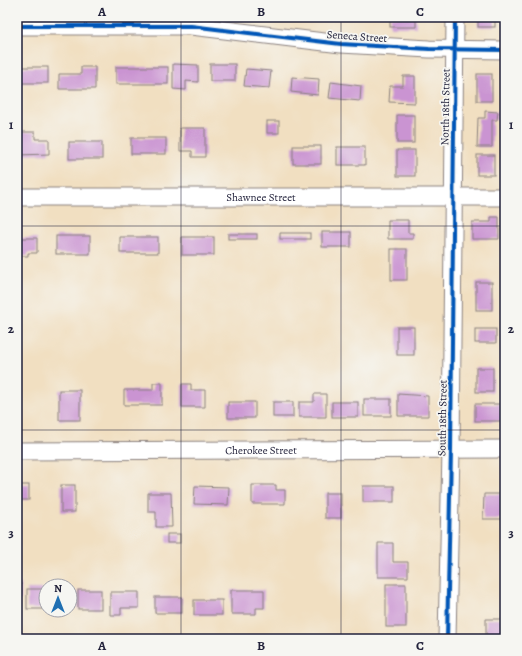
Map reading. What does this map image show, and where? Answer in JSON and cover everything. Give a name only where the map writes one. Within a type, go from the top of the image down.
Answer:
[{"type":"street","name":"North 18th Street","points":[[453,197],[455,17]]},
{"type":"street","name":"Seneca Street","points":[[17,26],[191,26],[341,44],[455,50],[505,50]]},
{"type":"street","name":"Shawnee Street","points":[[17,197],[505,197]]},
{"type":"street","name":"South 18th Street","points":[[447,639],[451,450],[453,197]]},
{"type":"street","name":"Cherokee Street","points":[[17,451],[505,449]]},
{"type":"building","points":[[390,17],[416,17],[416,27],[390,27]]},
{"type":"building","points":[[478,17],[495,17],[495,27],[478,27]]},
{"type":"building","points":[[173,64],[198,65],[198,82],[186,81],[186,90],[173,89]]},
{"type":"building","points":[[210,64],[235,64],[235,81],[210,81]]},
{"type":"building","points":[[17,67],[48,67],[48,83],[17,83]]},
{"type":"building","points":[[81,67],[95,67],[95,89],[59,89],[59,74],[81,74]]},
{"type":"building","points":[[116,67],[168,67],[168,84],[116,84]]},
{"type":"building","points":[[246,69],[271,71],[269,88],[244,86]]},
{"type":"building","points":[[477,74],[492,74],[492,101],[477,101]]},
{"type":"building","points":[[403,76],[415,76],[415,103],[389,102],[390,86],[403,86]]},
{"type":"building","points":[[292,77],[319,79],[318,95],[291,92]]},
{"type":"building","points":[[331,82],[361,86],[360,101],[329,98]]},
{"type":"building","points":[[485,111],[498,112],[497,120],[492,120],[492,147],[477,147],[478,118],[485,118]]},
{"type":"building","points":[[397,115],[414,115],[414,143],[397,143]]},
{"type":"building","points":[[267,121],[279,121],[279,133],[267,133]]},
{"type":"building","points":[[180,128],[205,128],[205,157],[192,157],[192,151],[180,151]]},
{"type":"building","points":[[21,132],[35,132],[35,139],[49,139],[49,154],[17,155],[17,140],[21,140]]},
{"type":"building","points":[[131,138],[166,138],[166,154],[131,154]]},
{"type":"building","points":[[69,142],[102,142],[102,159],[69,159]]},
{"type":"building","points":[[293,146],[321,146],[321,164],[293,164]]},
{"type":"building","points":[[337,147],[365,147],[365,165],[337,165]]},
{"type":"building","points":[[397,150],[415,150],[415,176],[397,176]]},
{"type":"building","points":[[477,155],[494,155],[494,175],[477,175]]},
{"type":"building","points":[[491,217],[499,217],[499,239],[472,239],[472,222],[491,222]]},
{"type":"building","points":[[388,220],[408,220],[408,233],[413,233],[413,239],[388,239]]},
{"type":"building","points":[[322,232],[351,232],[351,247],[322,247]]},
{"type":"building","points":[[280,233],[310,233],[310,239],[280,239]]},
{"type":"building","points":[[228,234],[257,234],[257,239],[228,239]]},
{"type":"building","points":[[56,236],[90,236],[90,254],[56,254]]},
{"type":"building","points":[[120,237],[158,237],[158,253],[120,253]]},
{"type":"building","points":[[182,237],[214,237],[214,255],[182,255]]},
{"type":"building","points":[[17,238],[37,238],[37,253],[28,253],[28,256],[17,256]]},
{"type":"building","points":[[391,249],[407,249],[407,280],[391,280]]},
{"type":"building","points":[[476,282],[492,282],[492,310],[476,310]]},
{"type":"building","points":[[397,327],[414,327],[414,355],[397,355]]},
{"type":"building","points":[[475,329],[496,329],[496,343],[475,343]]},
{"type":"building","points":[[476,368],[493,368],[493,392],[476,392]]},
{"type":"building","points":[[153,383],[162,383],[162,405],[124,405],[124,390],[153,390]]},
{"type":"building","points":[[182,384],[191,384],[191,390],[205,390],[205,407],[182,407]]},
{"type":"building","points":[[59,390],[80,390],[80,420],[59,420]]},
{"type":"building","points":[[314,394],[326,394],[326,417],[299,417],[299,402],[314,402]]},
{"type":"building","points":[[398,394],[428,396],[428,416],[398,416]]},
{"type":"building","points":[[364,399],[391,399],[391,416],[364,416]]},
{"type":"building","points":[[228,402],[255,402],[255,418],[228,418]]},
{"type":"building","points":[[273,402],[293,402],[293,417],[273,417]]},
{"type":"building","points":[[332,402],[358,402],[358,417],[332,417]]},
{"type":"building","points":[[475,404],[501,404],[501,421],[475,421]]},
{"type":"building","points":[[17,485],[29,485],[29,500],[17,500]]},
{"type":"building","points":[[61,485],[75,485],[75,512],[61,512]]},
{"type":"building","points":[[252,485],[276,485],[276,490],[285,490],[285,504],[252,504]]},
{"type":"building","points":[[195,486],[229,487],[228,505],[194,504]]},
{"type":"building","points":[[363,486],[394,486],[394,502],[363,502]]},
{"type":"building","points":[[148,493],[171,493],[172,527],[156,527],[156,512],[148,512]]},
{"type":"building","points":[[325,493],[341,493],[341,518],[325,518]]},
{"type":"building","points":[[484,494],[504,494],[505,519],[483,519]]},
{"type":"building","points":[[167,534],[180,534],[180,543],[167,543]]},
{"type":"building","points":[[378,543],[393,543],[393,562],[408,562],[408,577],[378,577]]},
{"type":"building","points":[[17,584],[21,584],[21,600],[17,600]]},
{"type":"building","points":[[386,584],[406,584],[406,627],[386,627]]},
{"type":"building","points":[[27,589],[38,589],[38,609],[27,609]]},
{"type":"building","points":[[78,590],[101,590],[101,609],[78,609]]},
{"type":"building","points":[[231,590],[264,590],[264,608],[256,608],[256,614],[231,614]]},
{"type":"building","points":[[110,592],[139,592],[139,608],[121,608],[121,615],[110,615]]},
{"type":"building","points":[[155,597],[182,597],[182,613],[155,613]]},
{"type":"building","points":[[194,600],[222,600],[222,615],[194,615]]},
{"type":"building","points":[[486,619],[504,619],[505,639],[486,639]]},
{"type":"cycle path","points":[[447,639],[451,450],[455,17]]},
{"type":"cycle path","points":[[17,26],[191,26],[341,44],[429,49],[505,50]]}]
